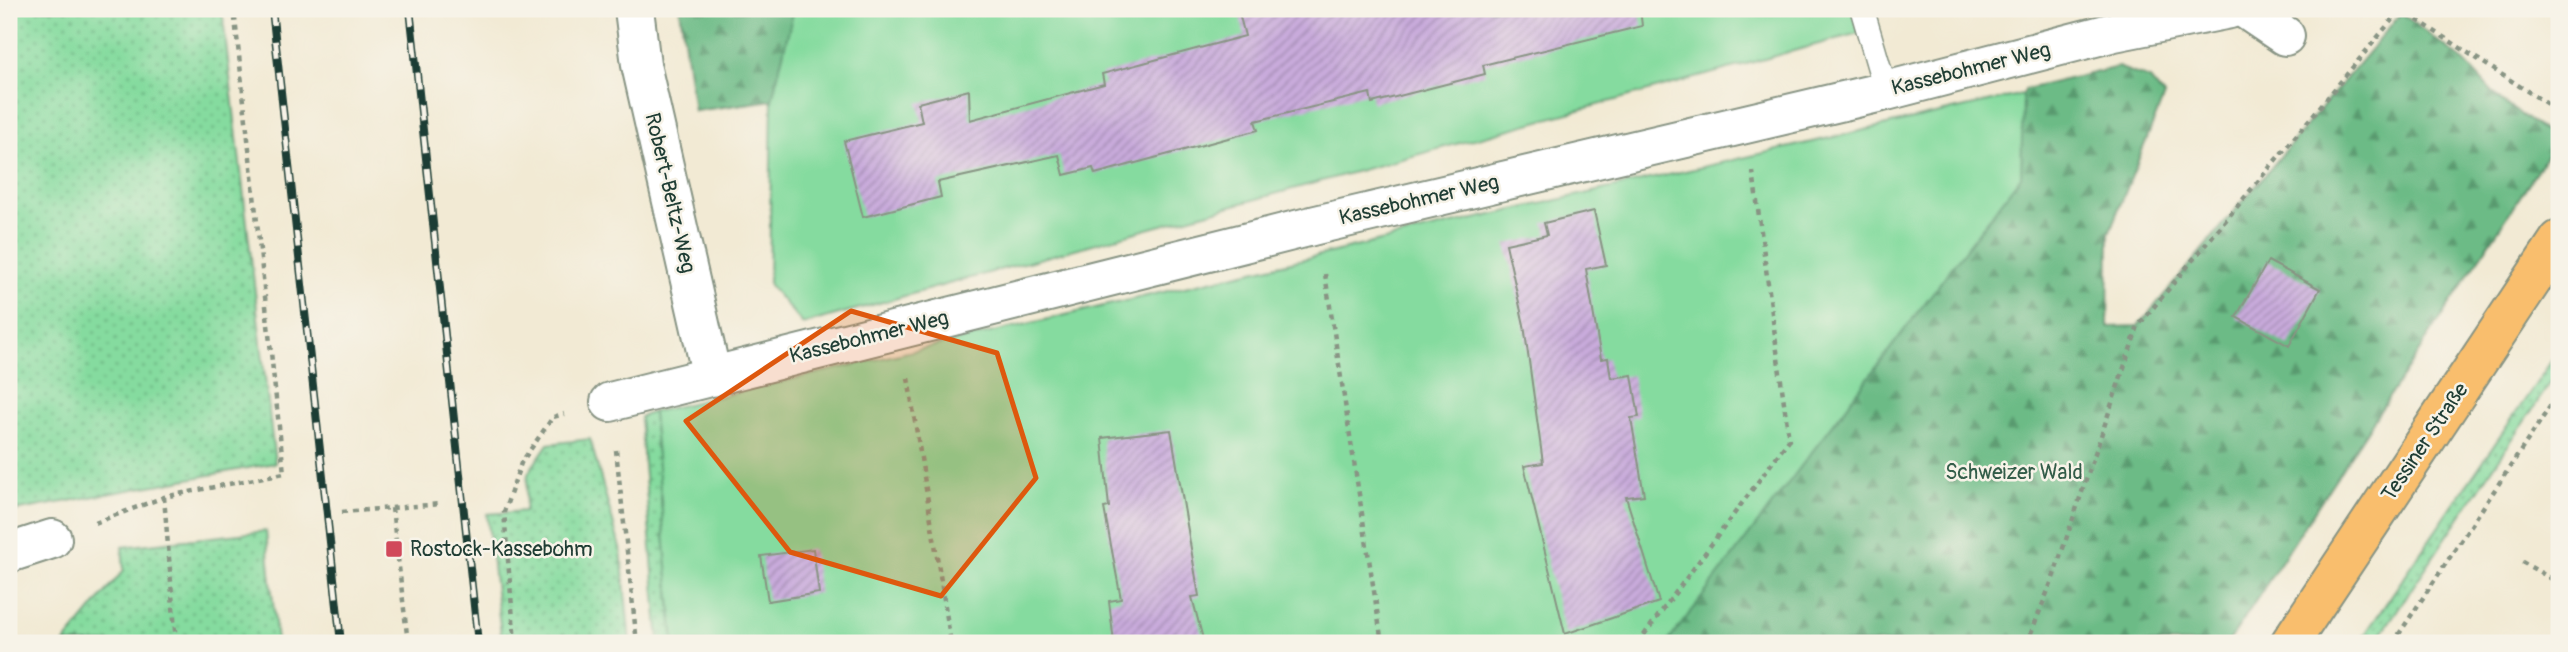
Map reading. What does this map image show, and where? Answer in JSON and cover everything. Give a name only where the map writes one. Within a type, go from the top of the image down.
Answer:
[{"type":"main road","name":"Tessiner Straße","points":[[2290,643],[2559,240]]},
{"type":"street","name":"Robert-Beltz-Weg","points":[[634,9],[641,65],[712,377]]},
{"type":"street","name":"Kassebohmer Weg","points":[[610,402],[1316,225],[1886,91],[2114,32],[2230,9]]},
{"type":"street","points":[[2245,9],[2285,36]]},
{"type":"street","points":[[9,553],[52,539]]},
{"type":"lane","points":[[1862,9],[1886,91]]},
{"type":"path","points":[[52,539],[164,497],[284,473],[234,9]]},
{"type":"path","points":[[2027,643],[2053,578],[2138,326],[2400,9],[2552,107]]},
{"type":"path","points":[[1638,643],[1789,440],[1746,122]]},
{"type":"path","points":[[1316,225],[1382,643]]},
{"type":"path","points":[[901,330],[951,643]]},
{"type":"path","points":[[2393,643],[2559,393]]},
{"type":"path","points":[[515,643],[504,512],[521,463],[553,417],[610,402],[637,643]]},
{"type":"path","points":[[164,497],[176,643]]},
{"type":"path","points":[[342,512],[441,504]]},
{"type":"path","points":[[392,508],[408,643]]},
{"type":"path","points":[[2522,562],[2559,583]]},
{"type":"highlighted area","points":[[851,311],[997,353],[1036,478],[941,596],[790,552],[686,421]]},
{"type":"green space","points":[[9,9],[222,9],[275,463],[9,512]]},
{"type":"green space","points":[[680,9],[794,9],[772,100],[694,111]]},
{"type":"green space","points":[[794,9],[1852,9],[1859,33],[803,324],[769,285],[772,100]]},
{"type":"green space","name":"Schweizer Wald","points":[[2401,13],[2465,62],[2501,101],[2557,140],[2228,643],[1667,643],[2021,176],[2023,94],[2026,89],[2118,67],[2150,79],[2164,96],[2109,233],[2108,327],[2138,326]]},
{"type":"green space","points":[[2023,94],[2021,176],[1667,643],[674,643],[653,412],[1461,222]]},
{"type":"green space","points":[[2559,350],[2559,370],[2375,643],[2359,643]]},
{"type":"green space","points":[[653,412],[674,643],[659,643],[640,417]]},
{"type":"green space","points":[[590,439],[621,551],[630,643],[502,643],[487,514],[525,511],[528,473],[548,444]]},
{"type":"green space","points":[[266,531],[277,643],[64,643],[124,570],[122,547]]},
{"type":"building","points":[[1238,9],[1640,9],[1642,26],[1483,65],[1485,74],[1372,103],[1370,93],[1255,121],[1258,130],[1095,174],[1093,168],[1064,175],[1059,155],[938,182],[941,197],[863,217],[844,141],[922,122],[918,103],[969,90],[970,120],[1104,84],[1102,74],[1245,36]]},
{"type":"building","points":[[1594,211],[1606,265],[1586,269],[1601,359],[1608,358],[1611,378],[1632,375],[1639,417],[1631,418],[1644,495],[1626,497],[1659,602],[1565,634],[1524,466],[1543,463],[1524,325],[1506,244],[1547,235],[1544,223]]},
{"type":"building","points":[[2268,261],[2320,289],[2289,346],[2236,317]]},
{"type":"building","points":[[1171,430],[1199,596],[1192,597],[1204,643],[1114,643],[1109,601],[1121,599],[1104,508],[1109,507],[1102,438]]},
{"type":"building","points":[[813,549],[819,593],[768,601],[761,556]]},
{"type":"railway","points":[[272,9],[341,643]]},
{"type":"railway","points":[[410,9],[478,643]]},
{"type":"place","name":"Rostock-Kassebohm","points":[[394,549]]}]
